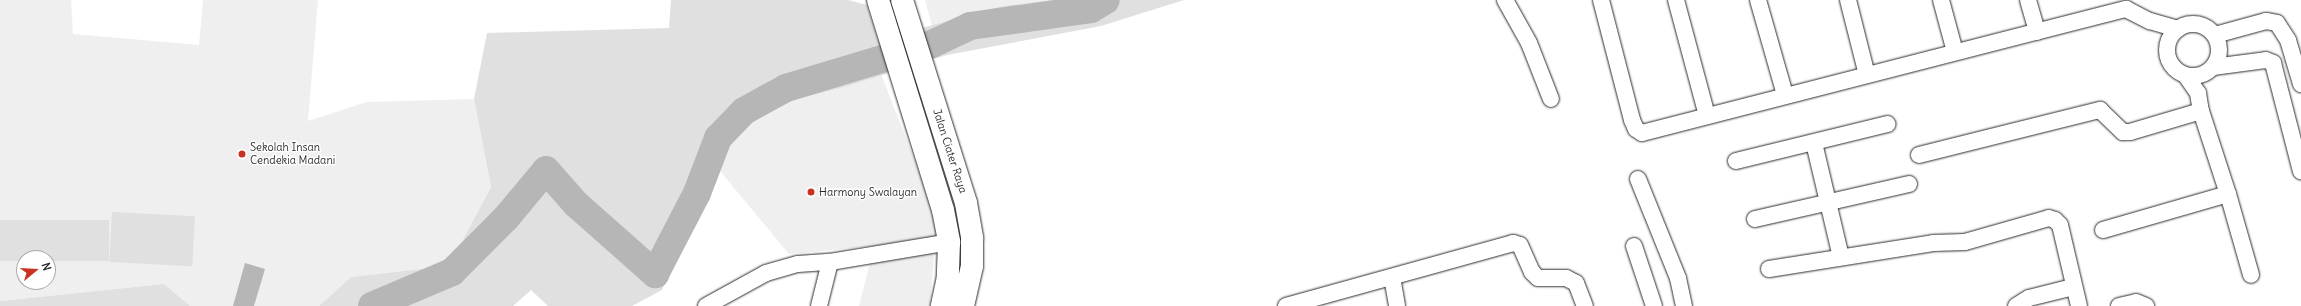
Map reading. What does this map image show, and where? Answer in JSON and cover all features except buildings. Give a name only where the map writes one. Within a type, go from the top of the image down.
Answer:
[{"type":"main road","name":"Jalan Ciater Raya","points":[[878,0],[939,190],[949,242],[948,277],[942,306]]},
{"type":"main road","name":"Jalan Ciater Raya","points":[[902,0],[966,202],[970,225],[972,266],[964,306]]},
{"type":"street","points":[[1505,0],[1529,43],[1551,99]]},
{"type":"street","points":[[1601,0],[1636,129],[1642,133],[1785,95],[2037,32],[2125,5],[2173,35]]},
{"type":"street","points":[[1676,0],[1707,116]]},
{"type":"street","points":[[1758,0],[1785,95]]},
{"type":"street","points":[[1848,0],[1867,75]]},
{"type":"street","points":[[1941,0],[1956,52]]},
{"type":"street","points":[[2028,0],[2037,32]]},
{"type":"street","points":[[2215,35],[2266,21],[2277,23],[2285,31],[2301,84]]},
{"type":"street","points":[[2198,93],[2220,48],[2215,35],[2198,24],[2173,35],[2167,52],[2171,65],[2186,76],[2198,93],[2201,111],[2228,194],[2251,275]]},
{"type":"street","points":[[2186,76],[2270,60],[2275,66],[2301,171]]},
{"type":"street","points":[[2284,99],[2301,93]]},
{"type":"street","points":[[1919,155],[2100,110],[2123,132],[2201,111]]},
{"type":"street","points":[[1736,161],[1888,124]]},
{"type":"street","points":[[1814,143],[1829,201],[1841,258]]},
{"type":"street","points":[[1638,178],[1678,278],[1684,306]]},
{"type":"street","points":[[1755,219],[1909,184]]},
{"type":"street","points":[[2103,230],[2228,194]]},
{"type":"street","points":[[1769,269],[1933,243],[1965,242],[2049,218],[2060,225],[2073,287],[2079,306]]},
{"type":"street","points":[[706,306],[766,273],[798,264],[830,262],[949,242]]},
{"type":"street","points":[[1286,306],[1513,243],[1520,245],[1532,272],[1538,278],[1566,278],[1576,283],[1585,306]]},
{"type":"street","points":[[1634,246],[1654,306]]},
{"type":"street","points":[[819,306],[830,262]]},
{"type":"street","points":[[1392,277],[1397,306]]},
{"type":"street","points":[[2016,306],[2029,298],[2073,287]]},
{"type":"shaded area","name":"Sekolah Insan Cendekia Madani","points":[[0,0],[71,0],[73,34],[199,45],[203,0],[318,0],[308,121],[367,102],[474,99],[491,187],[449,267],[351,277],[319,306],[190,306],[164,284],[0,301]]},
{"type":"shaded area","points":[[671,0],[848,0],[867,5],[878,40],[1002,6],[1050,0],[1184,0],[1101,26],[947,55],[841,88],[778,104],[738,133],[715,165],[662,290],[632,306],[548,306],[531,290],[513,306],[319,306],[351,277],[449,266],[491,187],[474,99],[487,33],[669,28]]},
{"type":"shaded area","points":[[925,0],[1050,0],[1002,6],[932,26]]},
{"type":"shaded area","points":[[881,74],[937,217],[930,306],[859,306],[874,246],[789,254],[715,165],[738,133],[778,104],[841,88]]},
{"type":"shaded area","points":[[112,212],[195,216],[192,266],[109,262]]},
{"type":"shaded area","points":[[0,220],[109,220],[109,261],[56,261],[56,250],[16,250],[16,261],[0,261]]},
{"type":"shaded area","points":[[245,263],[265,269],[254,306],[233,306]]},
{"type":"shaded area","points":[[164,284],[190,306],[0,306],[0,301]]},
{"type":"waterway","points":[[372,306],[452,272],[506,218],[546,170],[576,204],[655,274],[697,193],[718,138],[744,111],[786,88],[932,44],[970,26],[1091,9],[1106,0]]},
{"type":"place","name":"Sekolah Insan Cendekia Madani","points":[[242,154]]},
{"type":"place","name":"Harmony Swalayan","points":[[811,192]]}]
